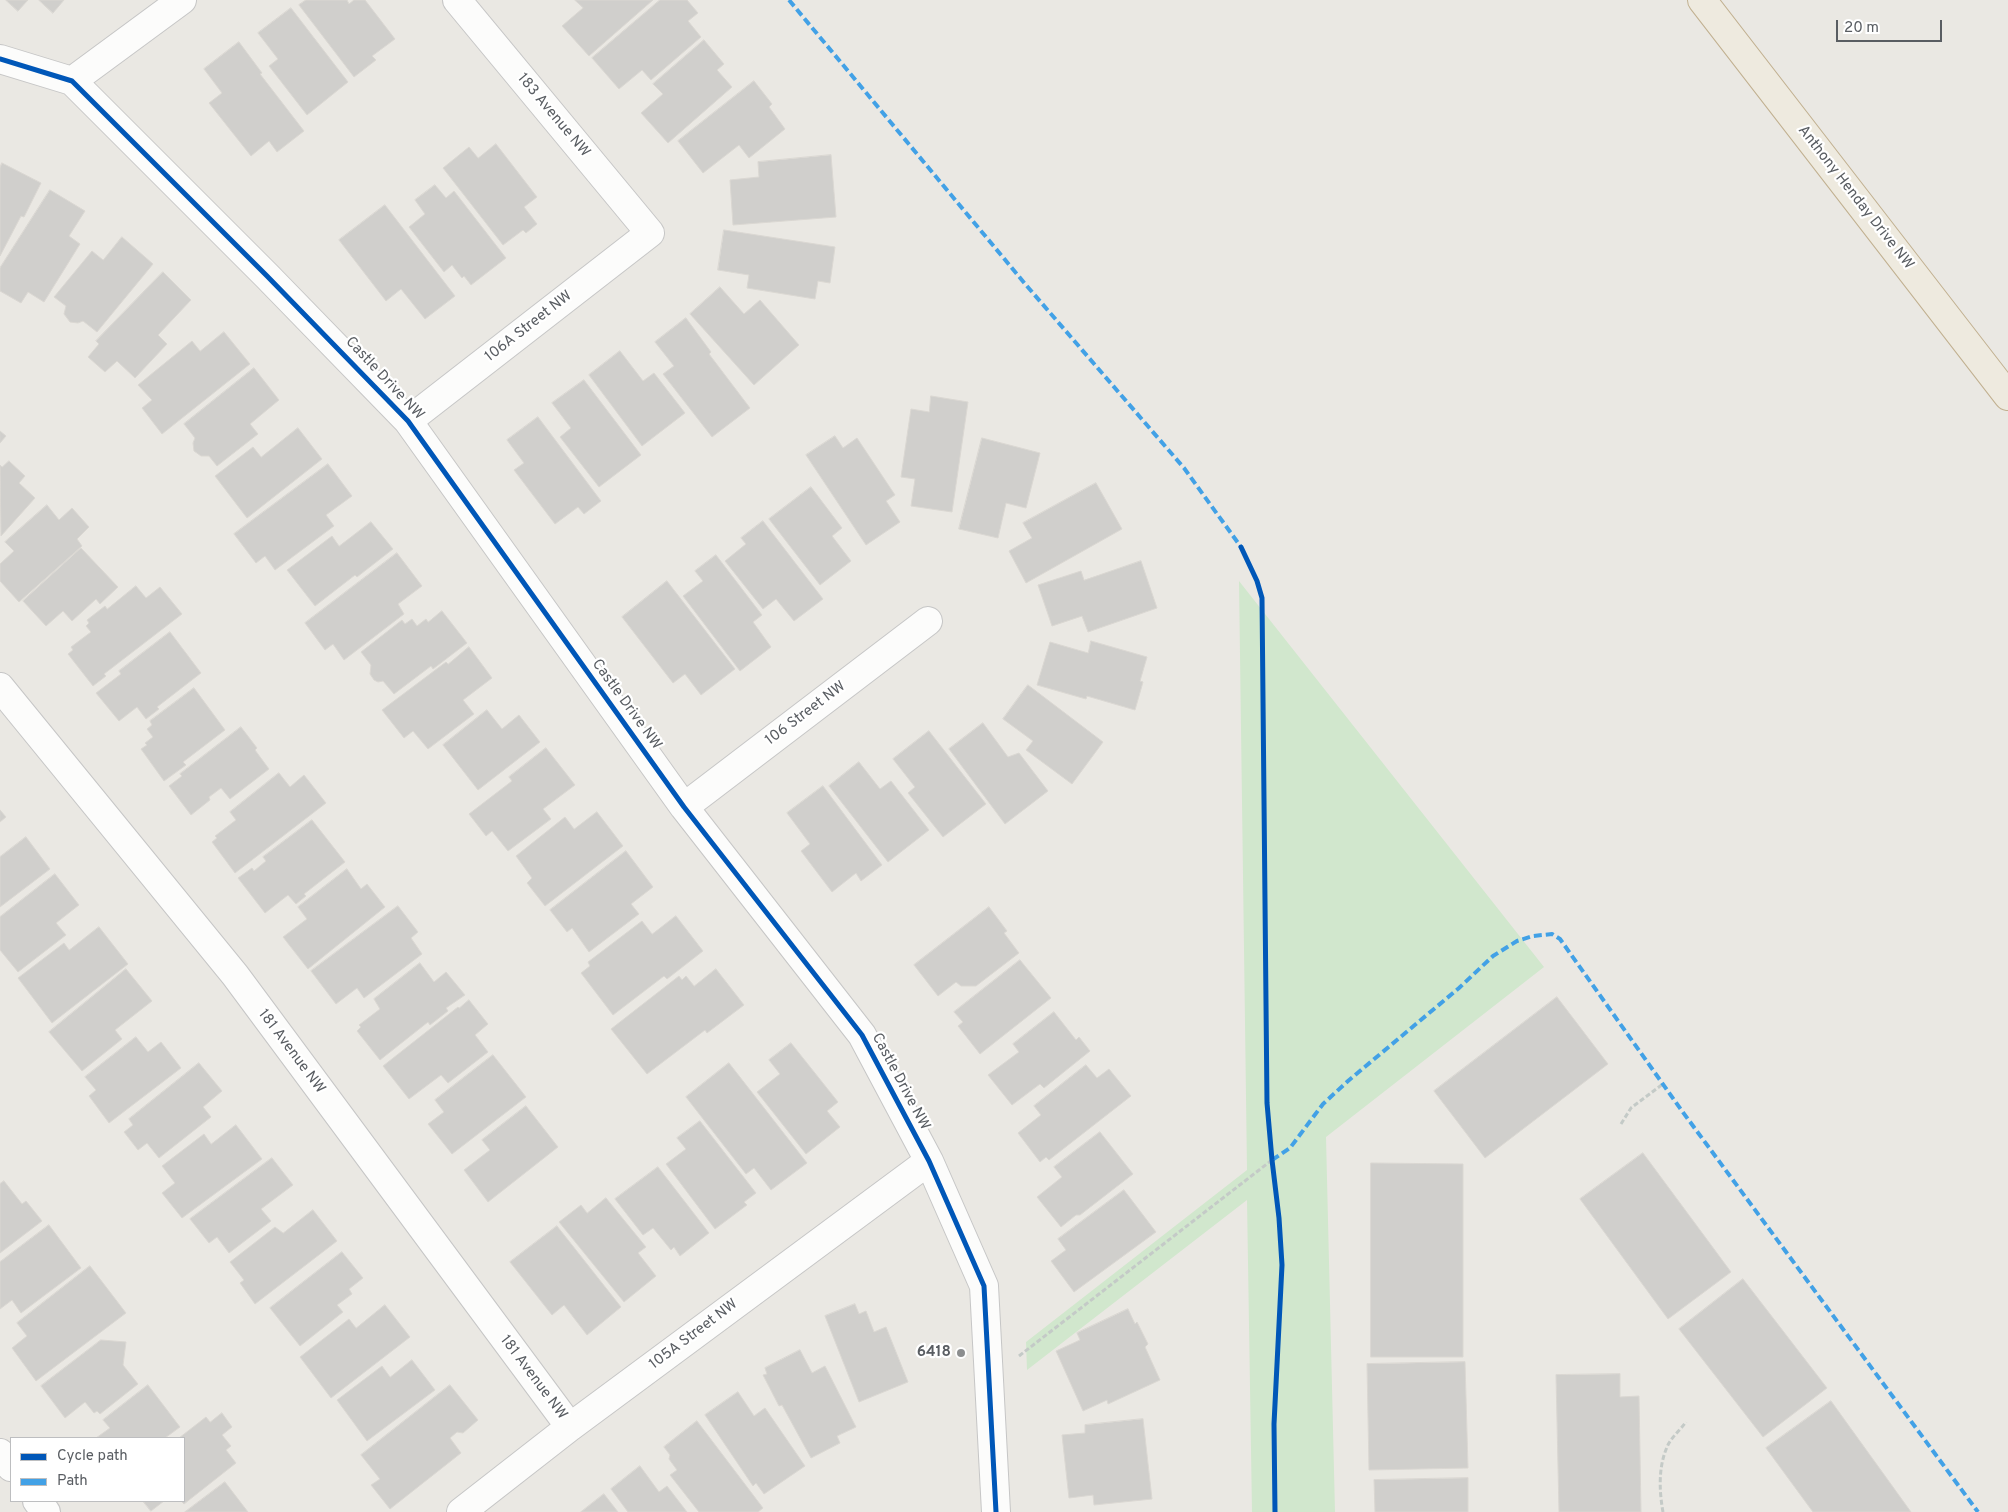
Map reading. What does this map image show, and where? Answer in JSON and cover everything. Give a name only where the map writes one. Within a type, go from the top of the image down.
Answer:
[{"type":"highway","name":"Anthony Henday Drive NW","points":[[1702,0],[2008,396]]},
{"type":"street","points":[[72,81],[182,0]]},
{"type":"street","name":"183 Avenue NW","points":[[457,0],[650,232]]},
{"type":"street","name":"Castle Drive NW","points":[[0,59],[72,81],[268,276],[408,421],[684,807],[862,1035],[929,1161],[984,1286],[996,1512]]},
{"type":"street","name":"106A Street NW","points":[[408,421],[650,232]]},
{"type":"street","name":"106 Street NW","points":[[684,807],[928,621]]},
{"type":"street","name":"181 Avenue NW","points":[[0,687],[234,976],[570,1428]]},
{"type":"street","name":"105A Street NW","points":[[461,1512],[570,1428],[929,1161]]},
{"type":"street","points":[[0,1453],[10,1466]]},
{"type":"street","points":[[38,1502],[46,1512]]},
{"type":"path","points":[[1621,1124],[1631,1108],[1663,1084]]},
{"type":"path","points":[[1271,1151],[1273,1170]]},
{"type":"path","points":[[989,1379],[1272,1160]]},
{"type":"path","points":[[1663,1512],[1659,1490],[1663,1459],[1669,1442],[1686,1422]]},
{"type":"green space","points":[[1239,581],[1544,967],[1326,1137],[1335,1512],[1252,1512],[1247,1200],[1027,1370],[1026,1342],[1247,1170]]},
{"type":"building","points":[[6,0],[28,0],[18,11]]},
{"type":"building","points":[[39,0],[64,0],[53,13]]},
{"type":"building","points":[[306,0],[347,0],[349,4],[354,0],[365,0],[395,39],[372,56],[376,60],[354,77],[299,5]]},
{"type":"building","points":[[575,0],[653,0],[589,56],[562,26],[583,8]]},
{"type":"building","points":[[660,0],[687,0],[698,13],[688,21],[701,37],[651,80],[642,70],[619,89],[592,58]]},
{"type":"building","points":[[291,8],[348,82],[307,115],[269,66],[278,59],[258,33]]},
{"type":"building","points":[[704,40],[724,64],[717,70],[732,87],[668,143],[641,113],[663,94],[653,84]]},
{"type":"building","points":[[239,42],[262,73],[260,74],[304,131],[277,152],[269,141],[251,156],[209,103],[222,93],[204,69]]},
{"type":"building","points":[[754,81],[772,104],[769,107],[785,129],[749,158],[739,145],[703,173],[678,141]]},
{"type":"building","points":[[496,144],[537,197],[524,207],[537,224],[526,233],[523,230],[503,245],[443,168],[469,147],[478,158]]},
{"type":"building","points":[[831,155],[836,217],[733,225],[730,180],[759,177],[758,162]]},
{"type":"building","points":[[2,163],[41,183],[24,217],[21,216],[0,256],[0,168]]},
{"type":"building","points":[[435,185],[446,198],[454,191],[506,258],[471,285],[464,276],[462,278],[452,265],[444,272],[409,227],[425,214],[415,200]]},
{"type":"building","points":[[50,190],[85,211],[69,236],[80,244],[44,302],[28,292],[21,303],[0,291],[0,268]]},
{"type":"building","points":[[385,205],[455,296],[425,319],[401,289],[386,301],[339,240]]},
{"type":"building","points":[[724,230],[835,247],[830,283],[818,281],[815,299],[747,288],[749,275],[718,270]]},
{"type":"building","points":[[122,237],[153,264],[97,332],[83,321],[78,323],[70,322],[64,314],[66,306],[54,297],[92,251],[103,260]]},
{"type":"building","points":[[163,272],[191,300],[158,335],[167,344],[135,378],[117,361],[105,372],[88,357],[99,344],[96,341]]},
{"type":"building","points":[[720,287],[744,314],[760,300],[799,345],[754,385],[690,314]]},
{"type":"building","points":[[686,318],[711,352],[709,354],[750,408],[712,437],[663,374],[674,366],[655,342]]},
{"type":"building","points":[[224,332],[250,364],[162,434],[142,408],[152,400],[138,385],[192,341],[200,351]]},
{"type":"building","points":[[620,351],[643,381],[654,373],[685,413],[642,446],[589,375]]},
{"type":"building","points":[[254,368],[279,400],[250,424],[258,434],[217,466],[209,456],[201,456],[194,451],[193,443],[195,438],[184,424]]},
{"type":"building","points":[[584,380],[641,455],[599,487],[560,437],[571,428],[552,403]]},
{"type":"building","points":[[931,396],[968,402],[952,512],[911,506],[915,479],[901,477],[911,409],[929,412]]},
{"type":"building","points":[[538,417],[601,501],[584,514],[578,507],[555,524],[514,470],[524,463],[507,440]]},
{"type":"building","points":[[298,428],[322,459],[247,518],[215,476],[253,447],[261,457]]},
{"type":"building","points":[[0,431],[6,436],[0,443]]},
{"type":"building","points":[[835,436],[843,448],[857,438],[895,495],[886,501],[900,522],[866,545],[806,455]]},
{"type":"building","points":[[982,438],[1040,453],[1026,508],[1006,503],[998,538],[959,529]]},
{"type":"building","points":[[9,461],[25,476],[19,483],[35,498],[1,536],[0,465],[2,467]]},
{"type":"building","points":[[328,464],[352,496],[326,515],[334,526],[275,570],[265,556],[256,563],[234,534]]},
{"type":"building","points":[[1096,483],[1122,529],[1026,583],[1009,551],[1032,538],[1023,523]]},
{"type":"building","points":[[811,487],[842,528],[832,536],[851,561],[820,585],[769,519]]},
{"type":"building","points":[[47,505],[59,520],[72,508],[89,527],[77,539],[82,546],[19,602],[0,581],[0,564],[14,551],[5,542]]},
{"type":"building","points":[[763,521],[823,599],[794,621],[776,599],[763,609],[725,561],[746,544],[741,538]]},
{"type":"building","points":[[371,522],[393,549],[315,606],[287,570],[332,536],[339,546]]},
{"type":"building","points":[[81,548],[118,587],[100,604],[96,599],[72,621],[63,611],[46,626],[23,601]]},
{"type":"building","points":[[397,553],[422,586],[398,604],[404,614],[344,660],[333,644],[325,650],[305,623]]},
{"type":"building","points":[[716,555],[762,615],[753,622],[771,647],[740,671],[683,596],[703,581],[695,571]]},
{"type":"building","points":[[1141,561],[1157,608],[1088,632],[1082,616],[1052,626],[1038,585],[1081,571],[1084,580]]},
{"type":"building","points":[[667,581],[735,669],[701,695],[685,674],[673,683],[622,617]]},
{"type":"building","points":[[136,586],[146,598],[160,587],[182,614],[104,674],[106,676],[93,686],[68,654],[73,650],[71,647],[91,632],[86,626],[89,623],[87,620],[105,606],[107,609]]},
{"type":"building","points":[[442,611],[467,643],[433,669],[431,666],[394,694],[383,681],[378,682],[374,680],[370,674],[371,665],[361,652],[402,620],[405,624],[412,619],[417,626],[426,619],[428,622]]},
{"type":"building","points":[[170,632],[201,673],[157,707],[159,709],[146,719],[137,707],[119,721],[96,693],[121,674],[119,671]]},
{"type":"building","points":[[1091,641],[1147,657],[1140,681],[1143,682],[1135,710],[1087,696],[1086,699],[1037,685],[1050,642],[1088,653]]},
{"type":"building","points":[[469,647],[492,678],[463,700],[474,714],[428,749],[413,731],[404,738],[382,710]]},
{"type":"building","points":[[1028,685],[1103,742],[1072,784],[1026,750],[1033,741],[1003,719]]},
{"type":"building","points":[[194,688],[225,730],[183,762],[186,765],[164,781],[141,749],[153,737],[147,729],[152,725],[150,721]]},
{"type":"building","points":[[487,710],[502,729],[519,715],[540,742],[478,790],[443,745]]},
{"type":"building","points":[[983,723],[1008,757],[1019,753],[1048,791],[1005,824],[949,749]]},
{"type":"building","points":[[241,727],[257,748],[255,750],[269,769],[230,799],[221,788],[209,797],[210,800],[191,815],[169,786],[182,776],[180,774]]},
{"type":"building","points":[[929,731],[986,804],[943,837],[908,793],[915,787],[893,759]]},
{"type":"building","points":[[546,748],[575,785],[543,809],[551,819],[508,851],[492,831],[486,836],[469,814],[512,781],[509,777]]},
{"type":"building","points":[[859,762],[880,789],[891,781],[929,830],[888,862],[829,786]]},
{"type":"building","points":[[279,773],[290,787],[304,775],[326,803],[235,873],[212,842],[217,838],[215,836],[236,820],[230,812]]},
{"type":"building","points":[[823,786],[882,865],[861,881],[856,873],[832,892],[801,851],[810,844],[787,813]]},
{"type":"building","points":[[0,810],[6,817],[0,822]]},
{"type":"building","points":[[597,812],[623,846],[545,906],[527,883],[532,878],[516,856],[565,817],[574,829]]},
{"type":"building","points":[[312,820],[345,862],[304,894],[306,896],[296,904],[288,895],[265,913],[238,878],[252,868],[254,871],[266,861],[263,857]]},
{"type":"building","points":[[26,837],[50,869],[0,907],[0,857]]},
{"type":"building","points":[[626,851],[653,887],[631,904],[639,914],[589,952],[572,928],[567,932],[550,910]]},
{"type":"building","points":[[347,869],[361,889],[367,884],[385,907],[308,969],[283,937],[307,919],[298,907]]},
{"type":"building","points":[[55,874],[79,905],[56,923],[66,935],[18,972],[0,950],[0,917]]},
{"type":"building","points":[[398,906],[418,932],[411,938],[422,954],[364,998],[357,988],[336,1004],[311,971]]},
{"type":"building","points":[[989,907],[1007,931],[1004,933],[1019,953],[976,986],[961,986],[956,982],[938,996],[914,965]]},
{"type":"building","points":[[676,916],[703,951],[667,979],[664,976],[613,1015],[581,973],[590,966],[588,962],[642,921],[652,934]]},
{"type":"building","points":[[99,927],[128,964],[52,1023],[18,978],[64,943],[69,950]]},
{"type":"building","points":[[1020,960],[1051,998],[980,1054],[958,1026],[963,1022],[954,1012]]},
{"type":"building","points":[[420,963],[434,982],[446,972],[465,995],[446,1008],[448,1011],[430,1025],[428,1022],[380,1060],[357,1031],[361,1027],[359,1025],[380,1009],[374,999]]},
{"type":"building","points":[[126,969],[152,1001],[115,1030],[122,1039],[82,1071],[49,1032]]},
{"type":"building","points":[[716,969],[744,1005],[707,1033],[705,1030],[647,1074],[611,1029],[679,976],[682,980],[686,976],[694,986]]},
{"type":"building","points":[[1557,997],[1608,1064],[1485,1158],[1434,1091]]},
{"type":"building","points":[[469,1000],[488,1024],[475,1035],[488,1052],[448,1083],[441,1075],[409,1099],[383,1066]]},
{"type":"building","points":[[1054,1012],[1076,1040],[1079,1037],[1090,1051],[1044,1088],[1040,1084],[1012,1105],[988,1075],[1019,1052],[1013,1044]]},
{"type":"building","points":[[136,1037],[148,1052],[161,1042],[181,1068],[109,1123],[89,1096],[96,1090],[85,1077]]},
{"type":"building","points":[[791,1043],[838,1102],[827,1111],[840,1127],[806,1154],[757,1092],[780,1074],[769,1060]]},
{"type":"building","points":[[493,1055],[526,1097],[452,1154],[428,1124],[444,1112],[435,1100]]},
{"type":"building","points":[[199,1063],[222,1091],[203,1107],[211,1117],[159,1158],[147,1143],[138,1150],[124,1132],[133,1125],[129,1119]]},
{"type":"building","points":[[729,1063],[807,1163],[771,1190],[754,1168],[746,1174],[686,1097]]},
{"type":"building","points":[[1086,1065],[1097,1078],[1109,1069],[1131,1096],[1049,1160],[1046,1157],[1040,1162],[1018,1133],[1041,1115],[1034,1106]]},
{"type":"building","points":[[526,1106],[558,1147],[488,1202],[464,1170],[490,1150],[482,1140]]},
{"type":"building","points":[[700,1121],[756,1193],[744,1202],[747,1205],[715,1229],[666,1164],[686,1149],[677,1138]]},
{"type":"building","points":[[236,1125],[262,1159],[182,1218],[162,1193],[175,1183],[162,1166],[204,1134],[211,1144]]},
{"type":"building","points":[[1100,1132],[1133,1174],[1080,1215],[1076,1215],[1061,1227],[1037,1197],[1062,1177],[1054,1167]]},
{"type":"building","points":[[1643,1153],[1731,1272],[1668,1319],[1580,1199]]},
{"type":"building","points":[[272,1158],[293,1185],[261,1209],[271,1221],[229,1253],[217,1237],[209,1243],[190,1219]]},
{"type":"building","points":[[1371,1163],[1463,1164],[1463,1357],[1371,1357]]},
{"type":"building","points":[[658,1167],[709,1233],[680,1256],[674,1247],[671,1250],[653,1228],[643,1235],[615,1199]]},
{"type":"building","points":[[4,1181],[22,1204],[26,1201],[42,1221],[0,1253],[0,1184]]},
{"type":"building","points":[[1124,1190],[1156,1232],[1074,1292],[1051,1261],[1066,1250],[1058,1239]]},
{"type":"building","points":[[606,1198],[646,1247],[638,1253],[656,1276],[624,1302],[559,1222],[581,1205],[587,1213]]},
{"type":"building","points":[[313,1210],[337,1241],[255,1304],[240,1283],[244,1280],[230,1262],[275,1227],[283,1233]]},
{"type":"building","points":[[49,1225],[81,1268],[21,1313],[12,1300],[0,1309],[0,1262]]},
{"type":"building","points":[[557,1226],[621,1307],[587,1335],[564,1305],[552,1315],[510,1262]]},
{"type":"building","points":[[342,1252],[363,1278],[349,1289],[352,1294],[337,1305],[343,1312],[300,1346],[270,1308]]},
{"type":"building","points":[[90,1266],[126,1313],[36,1381],[12,1348],[27,1336],[17,1323]]},
{"type":"building","points":[[1743,1279],[1827,1388],[1763,1437],[1679,1329]]},
{"type":"building","points":[[855,1304],[859,1314],[866,1311],[874,1332],[886,1327],[908,1382],[859,1402],[825,1316]]},
{"type":"building","points":[[385,1305],[410,1337],[331,1398],[300,1357],[349,1319],[356,1328]]},
{"type":"building","points":[[1128,1309],[1148,1344],[1145,1347],[1160,1380],[1108,1404],[1107,1400],[1083,1411],[1056,1351],[1080,1340],[1077,1333]]},
{"type":"building","points":[[101,1340],[126,1342],[123,1365],[138,1384],[100,1414],[97,1411],[94,1413],[85,1402],[65,1418],[41,1386]]},
{"type":"building","points":[[800,1350],[812,1373],[825,1366],[856,1427],[837,1436],[840,1443],[811,1458],[782,1405],[779,1406],[763,1375],[767,1374],[765,1368]]},
{"type":"building","points":[[412,1360],[435,1390],[367,1441],[337,1400],[382,1366],[390,1377]]},
{"type":"building","points":[[1465,1362],[1468,1468],[1369,1470],[1367,1364]]},
{"type":"building","points":[[1620,1374],[1620,1397],[1639,1396],[1641,1512],[1559,1512],[1556,1375]]},
{"type":"building","points":[[148,1385],[180,1427],[166,1437],[97,1437],[110,1428],[103,1420]]},
{"type":"building","points":[[450,1385],[478,1420],[463,1433],[457,1432],[450,1438],[461,1453],[390,1509],[371,1485],[380,1479],[361,1455]]},
{"type":"building","points":[[738,1392],[754,1416],[765,1408],[805,1466],[764,1494],[756,1483],[753,1486],[705,1415]]},
{"type":"building","points":[[1831,1401],[1911,1512],[1813,1512],[1766,1448]]},
{"type":"building","points":[[222,1413],[232,1427],[222,1435],[231,1446],[226,1450],[236,1463],[184,1504],[182,1502],[185,1502],[185,1437],[180,1437],[206,1417],[210,1422]]},
{"type":"building","points":[[1143,1419],[1152,1499],[1094,1505],[1093,1495],[1069,1498],[1062,1435],[1085,1433],[1085,1425]]},
{"type":"building","points":[[697,1421],[763,1508],[758,1512],[699,1512],[670,1475],[677,1470],[669,1459],[670,1455],[664,1447]]},
{"type":"building","points":[[640,1466],[659,1492],[667,1486],[687,1512],[628,1512],[611,1489]]},
{"type":"building","points":[[1468,1478],[1468,1512],[1375,1512],[1374,1480]]},
{"type":"building","points":[[225,1482],[248,1512],[185,1512]]},
{"type":"building","points":[[604,1494],[618,1512],[581,1512]]},
{"type":"building","points":[[144,1502],[163,1502],[151,1511]]},
{"type":"marked path","points":[[789,0],[1026,285],[1184,468],[1241,547]]},
{"type":"marked path","points":[[1272,1160],[1290,1148],[1323,1104],[1459,988],[1493,956],[1517,941],[1533,936],[1552,934],[1560,939],[1682,1111],[1978,1512]]},
{"type":"cycle path","points":[[0,59],[72,81],[267,276],[408,421],[684,807],[862,1035],[929,1161],[984,1286],[996,1512]]},
{"type":"cycle path","points":[[1241,547],[1257,581],[1262,598],[1267,1103],[1282,1265],[1274,1424],[1275,1512]]},
{"type":"place","name":"6418","points":[[961,1353]]}]
